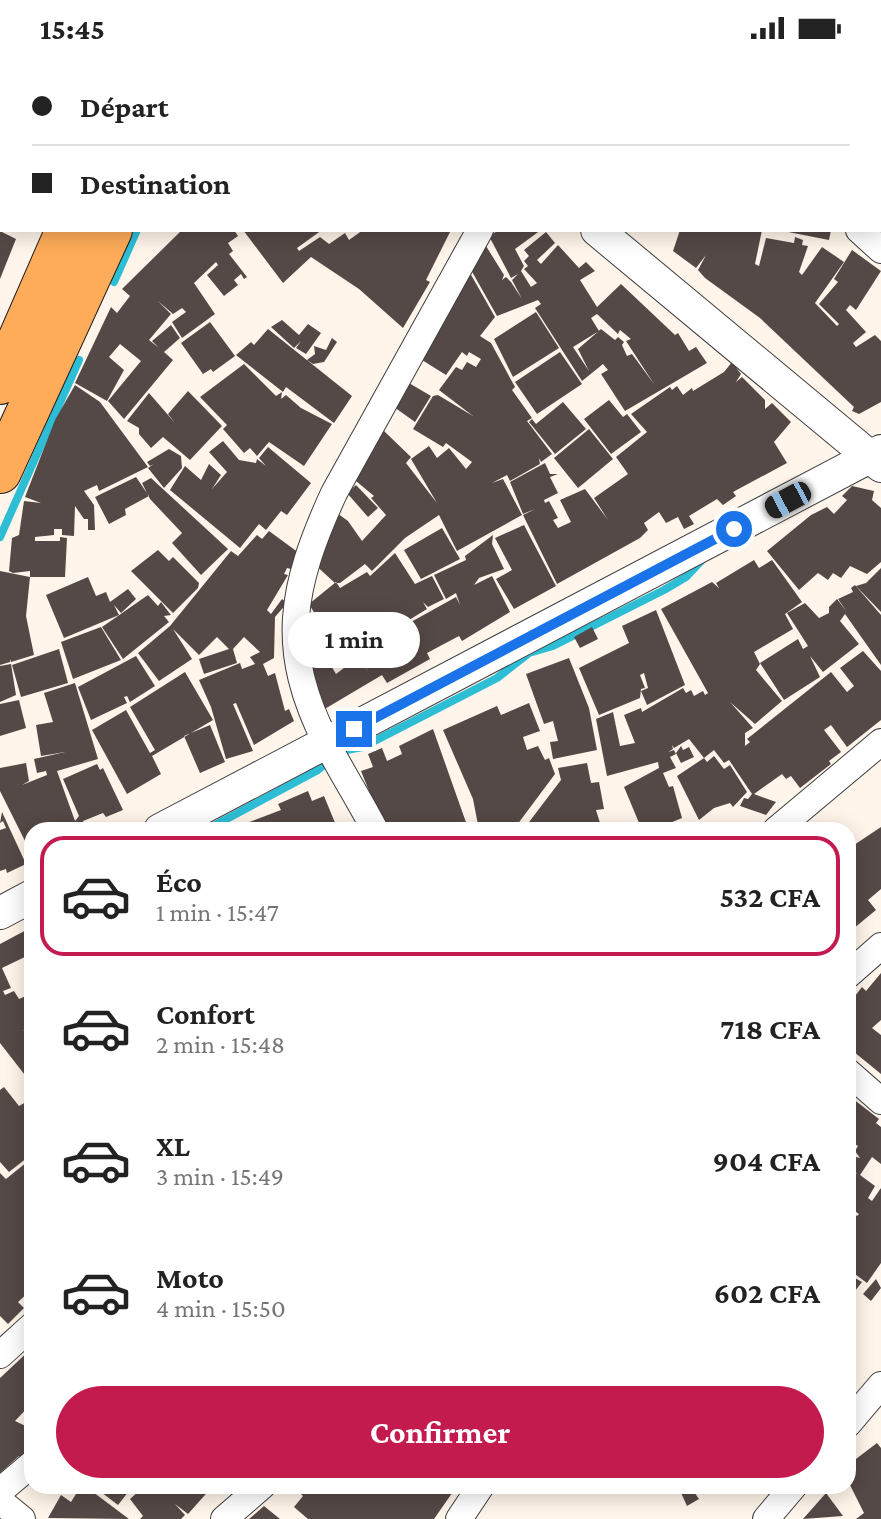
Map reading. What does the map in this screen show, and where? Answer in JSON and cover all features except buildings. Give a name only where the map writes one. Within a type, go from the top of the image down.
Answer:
[{"type":"main road","points":[[0,383],[66,232]]},
{"type":"main road","points":[[0,472],[110,232]]},
{"type":"street","points":[[371,822],[327,744],[295,661],[295,615],[306,566],[334,493],[479,232]]},
{"type":"street","points":[[176,822],[877,458],[599,232]]},
{"type":"street","points":[[861,232],[881,250]]},
{"type":"street","points":[[786,822],[881,742]]},
{"type":"street","points":[[0,913],[24,900]]},
{"type":"street","points":[[856,968],[881,946]]},
{"type":"street","points":[[856,1079],[881,1101]]},
{"type":"street","points":[[0,1355],[24,1333]]},
{"type":"street","points":[[856,1417],[877,1400]]},
{"type":"street","points":[[0,1491],[24,1471]]},
{"type":"street","points":[[224,1519],[253,1494]]},
{"type":"street","points":[[459,1519],[476,1494]]},
{"type":"street","points":[[766,1519],[787,1494]]},
{"type":"street","points":[[0,1501],[22,1519]]},
{"type":"waterway","points":[[114,282],[136,232]]},
{"type":"waterway","points":[[0,537],[79,360]]},
{"type":"waterway","points":[[341,751],[363,747],[497,678],[529,653],[553,646],[664,590],[686,577],[703,559]]},
{"type":"waterway","points":[[221,822],[318,770],[330,759]]},
{"type":"route","points":[[354,729],[734,529]]}]
